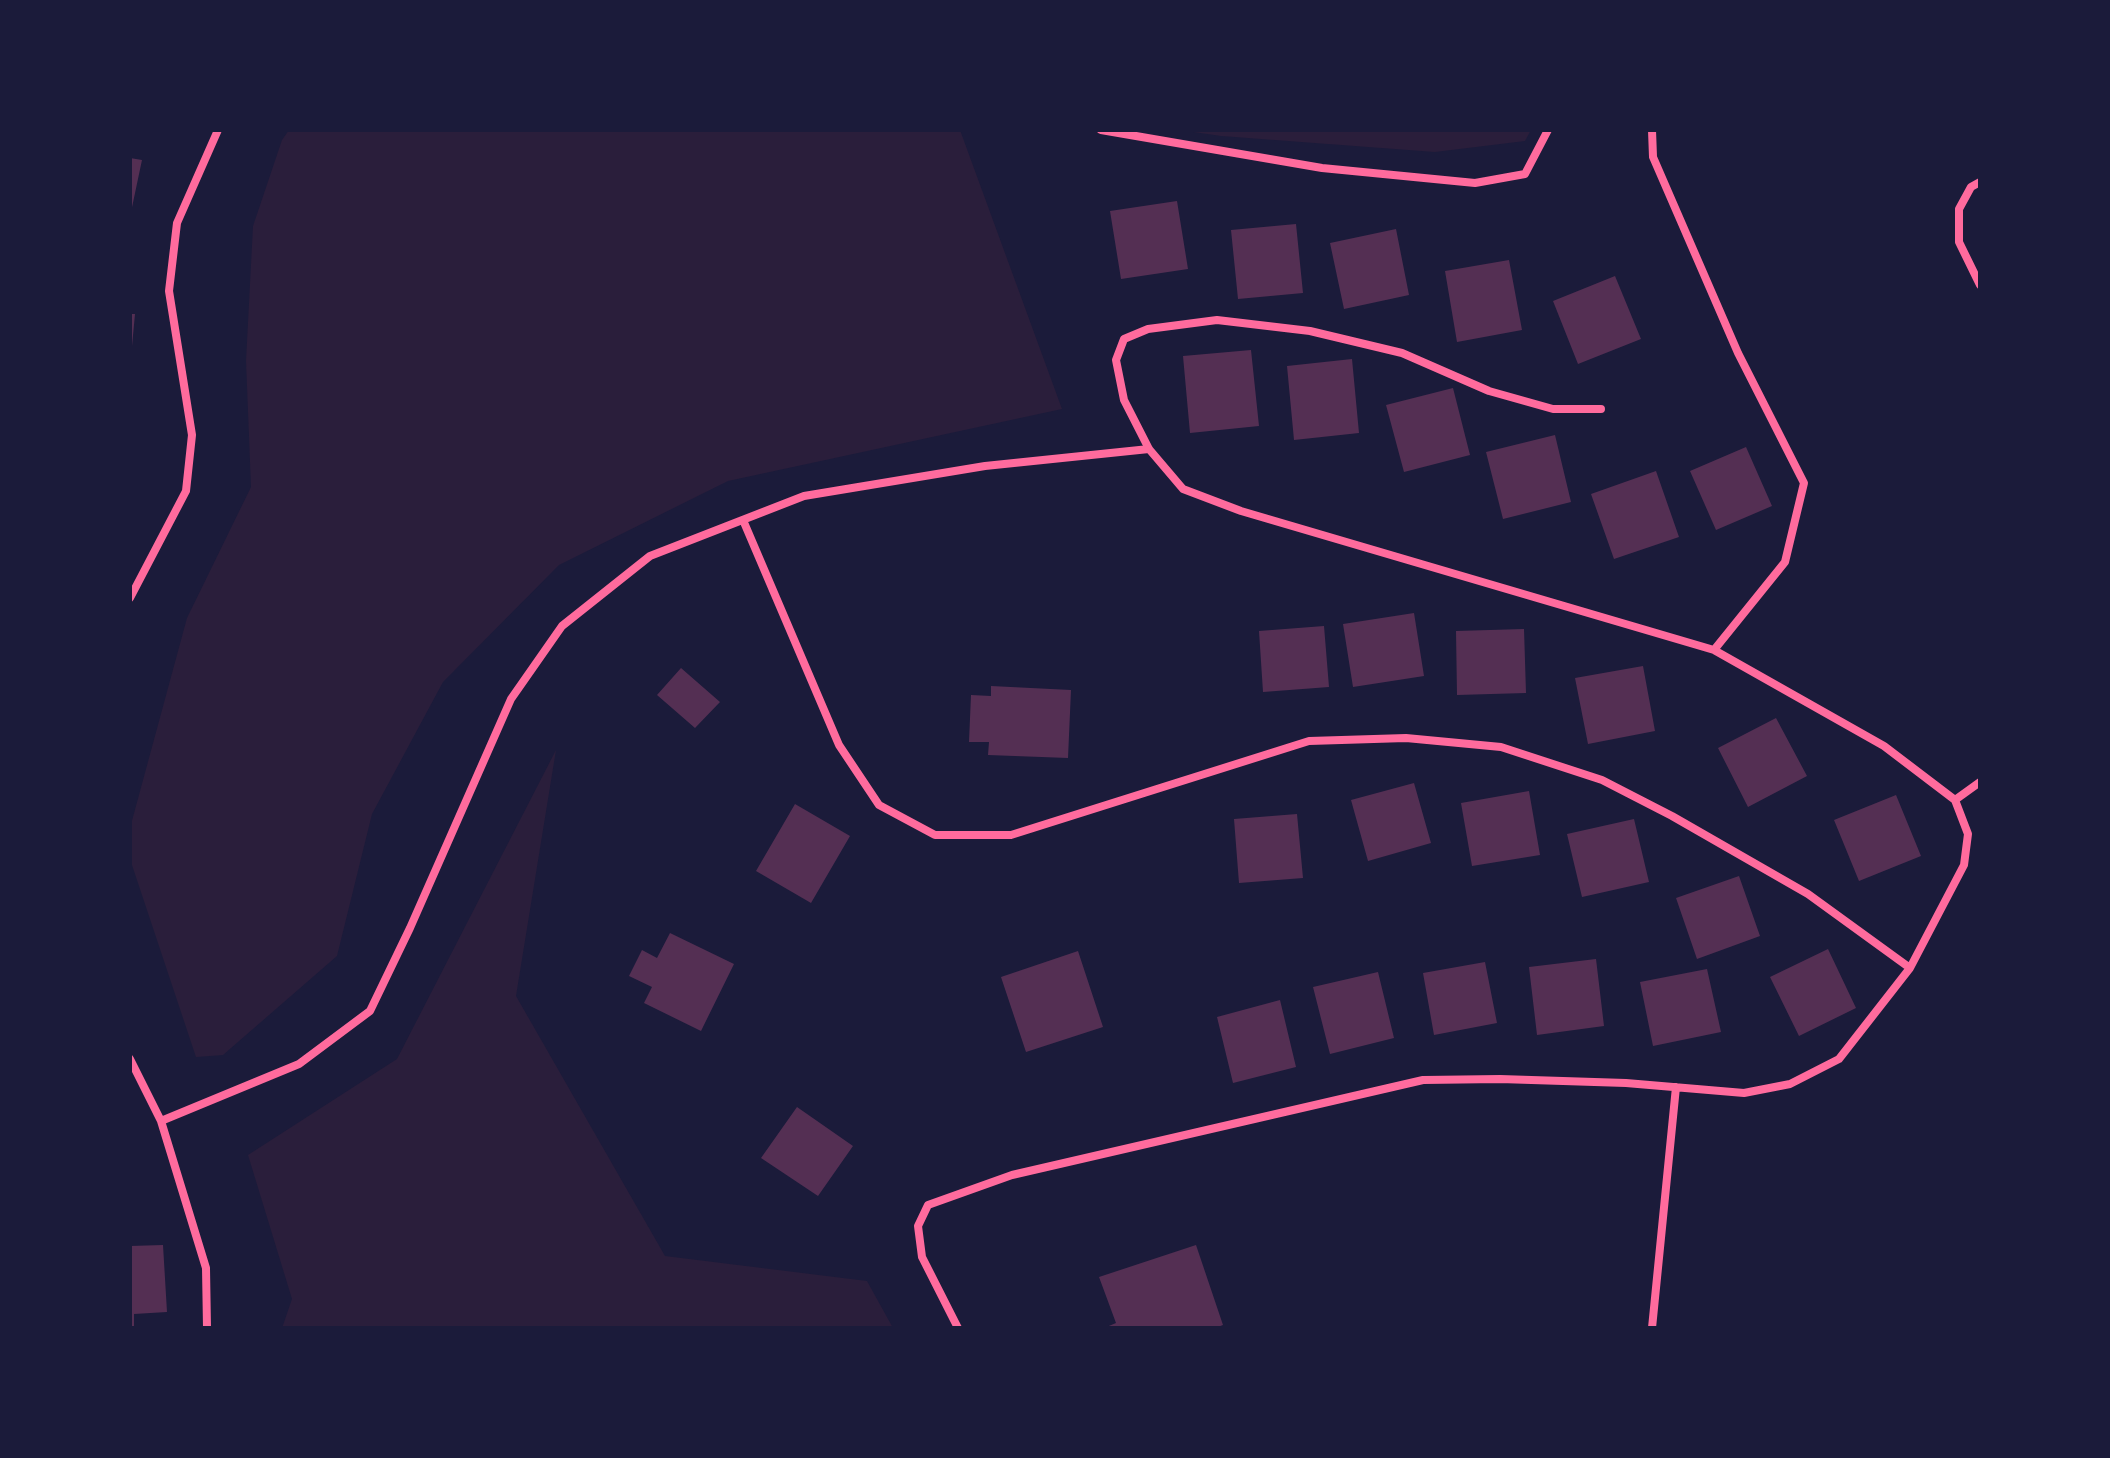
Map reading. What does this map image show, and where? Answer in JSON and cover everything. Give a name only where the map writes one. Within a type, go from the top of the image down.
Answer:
[{"type":"street","points":[[130,598],[186,491],[192,435],[169,291],[177,223],[218,130]]},
{"type":"street","points":[[1101,130],[1322,168],[1475,183],[1525,174],[1548,130]]},
{"type":"street","points":[[1652,130],[1653,157],[1738,353],[1804,483],[1785,562],[1714,650]]},
{"type":"street","points":[[1980,182],[1971,187],[1959,209],[1959,242],[1980,285]]},
{"type":"street","points":[[958,1328],[922,1257],[918,1226],[928,1205],[1012,1175],[1423,1080],[1500,1079],[1744,1093],[1790,1084],[1839,1059],[1910,968],[1964,865],[1968,834],[1955,800],[1884,746],[1714,650],[1241,511],[1183,489],[1149,449],[1124,400],[1116,360],[1124,339],[1148,329],[1217,320],[1310,331],[1402,353],[1489,391],[1553,409],[1601,409]]},
{"type":"street","points":[[161,1121],[299,1064],[370,1011],[511,699],[562,626],[650,556],[804,496],[985,466],[1149,449]]},
{"type":"street","points":[[743,520],[839,745],[879,805],[935,835],[1011,835],[1309,741],[1406,738],[1501,747],[1602,780],[1672,816],[1808,894],[1910,968]]},
{"type":"street","points":[[1955,800],[1980,782]]},
{"type":"street","points":[[130,1059],[161,1121],[206,1268],[207,1328]]},
{"type":"street","points":[[1652,1328],[1676,1087]]},
{"type":"shaded area","points":[[289,130],[960,130],[1062,409],[728,481],[559,565],[443,682],[372,814],[337,956],[223,1055],[196,1057],[130,859],[130,828],[187,618],[251,487],[246,361],[253,226],[282,140]]},
{"type":"shaded area","points":[[1180,130],[1531,130],[1525,141],[1435,152],[1221,136]]},
{"type":"shaded area","points":[[556,750],[516,996],[665,1256],[867,1281],[893,1328],[282,1328],[292,1299],[248,1155],[397,1059]]},
{"type":"building","points":[[130,158],[142,160],[131,212],[130,212]]},
{"type":"building","points":[[1177,201],[1188,269],[1121,279],[1110,211]]},
{"type":"building","points":[[1296,224],[1303,293],[1238,299],[1231,230]]},
{"type":"building","points":[[1396,229],[1409,295],[1344,309],[1330,243]]},
{"type":"building","points":[[1509,260],[1522,330],[1457,342],[1445,271]]},
{"type":"building","points":[[1615,276],[1641,339],[1578,364],[1553,301]]},
{"type":"building","points":[[130,314],[135,314],[132,346],[130,346]]},
{"type":"building","points":[[1251,350],[1259,426],[1190,433],[1183,356]]},
{"type":"building","points":[[1352,359],[1359,433],[1294,440],[1287,366]]},
{"type":"building","points":[[1453,388],[1470,455],[1404,472],[1386,405]]},
{"type":"building","points":[[1555,435],[1571,502],[1503,519],[1486,452]]},
{"type":"building","points":[[1746,447],[1772,506],[1716,530],[1690,471]]},
{"type":"building","points":[[1656,471],[1679,537],[1614,559],[1591,494]]},
{"type":"building","points":[[1414,613],[1424,676],[1353,687],[1343,624]]},
{"type":"building","points":[[1324,626],[1329,687],[1263,692],[1259,631]]},
{"type":"building","points":[[1524,629],[1526,693],[1457,695],[1456,631]]},
{"type":"building","points":[[1643,666],[1655,731],[1588,744],[1575,678]]},
{"type":"building","points":[[681,668],[720,702],[695,728],[657,695]]},
{"type":"building","points":[[991,686],[1071,690],[1068,758],[988,755],[989,742],[969,742],[971,695],[991,696]]},
{"type":"building","points":[[1776,718],[1807,776],[1748,807],[1718,748]]},
{"type":"building","points":[[1414,783],[1431,843],[1368,861],[1351,800]]},
{"type":"building","points":[[1529,791],[1540,855],[1472,866],[1461,803]]},
{"type":"building","points":[[1896,795],[1921,856],[1859,881],[1834,820]]},
{"type":"building","points":[[795,804],[850,836],[811,903],[756,871]]},
{"type":"building","points":[[1297,814],[1303,878],[1239,883],[1234,819]]},
{"type":"building","points":[[1634,819],[1649,882],[1582,897],[1567,834]]},
{"type":"building","points":[[1739,876],[1760,936],[1697,959],[1676,898]]},
{"type":"building","points":[[670,933],[734,964],[701,1031],[644,1003],[652,987],[629,976],[642,950],[657,958]]},
{"type":"building","points":[[1828,949],[1856,1008],[1799,1036],[1770,977]]},
{"type":"building","points":[[1078,951],[1103,1027],[1026,1052],[1001,977]]},
{"type":"building","points":[[1596,959],[1604,1026],[1537,1035],[1529,967]]},
{"type":"building","points":[[1485,962],[1497,1023],[1434,1035],[1423,973]]},
{"type":"building","points":[[1707,969],[1721,1032],[1653,1046],[1640,982]]},
{"type":"building","points":[[1378,972],[1394,1038],[1330,1054],[1313,987]]},
{"type":"building","points":[[1280,1000],[1296,1067],[1233,1083],[1217,1017]]},
{"type":"building","points":[[797,1107],[853,1146],[818,1196],[761,1158]]},
{"type":"building","points":[[163,1245],[167,1312],[134,1314],[134,1326],[130,1326],[130,1246]]},
{"type":"building","points":[[1196,1245],[1223,1325],[1215,1328],[1104,1328],[1116,1323],[1099,1277]]}]
